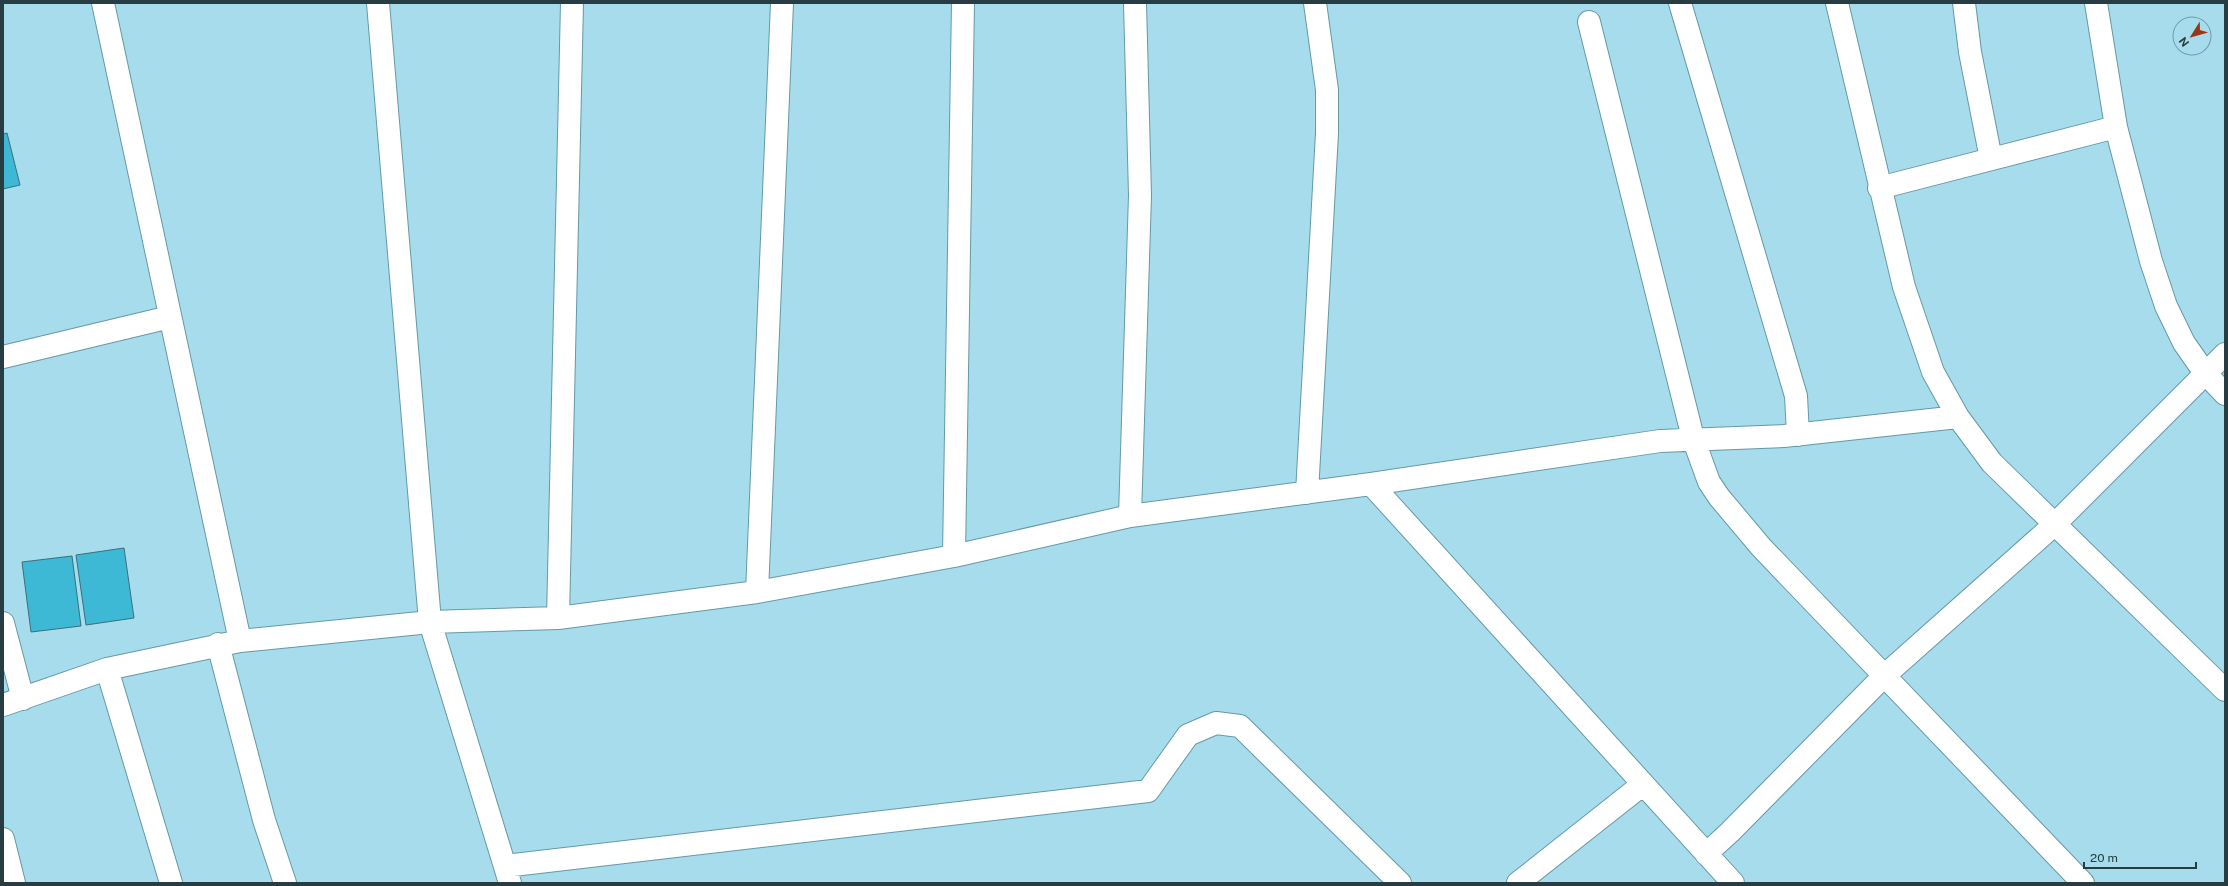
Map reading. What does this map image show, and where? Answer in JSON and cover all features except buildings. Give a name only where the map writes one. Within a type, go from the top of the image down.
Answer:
[{"type":"street","points":[[103,3],[240,641]]},
{"type":"street","points":[[378,3],[430,622],[508,875],[1148,791],[1188,735],[1216,723],[1240,726],[1400,883]]},
{"type":"street","points":[[558,618],[572,3]]},
{"type":"street","points":[[757,592],[782,3]]},
{"type":"street","points":[[954,556],[963,3]]},
{"type":"street","points":[[1130,516],[1140,195],[1135,3]]},
{"type":"street","points":[[1307,493],[1327,133],[1327,90],[1315,3]]},
{"type":"street","points":[[1680,3],[1796,396],[1798,435]]},
{"type":"street","points":[[1837,3],[1879,188],[1904,287],[1931,365],[1958,416],[1992,463],[2225,690]]},
{"type":"street","points":[[1964,3],[1970,52],[1991,159]]},
{"type":"street","points":[[2096,3],[2116,127],[2150,260],[2166,306],[2184,343],[2205,373],[2225,394]]},
{"type":"street","points":[[1589,22],[1694,438],[1709,482],[1761,547],[2083,883]]},
{"type":"street","points":[[1879,188],[2116,127]]},
{"type":"street","points":[[3,357],[170,317]]},
{"type":"street","points":[[1706,854],[1730,832],[1884,676],[2055,524],[2225,354]]},
{"type":"street","points":[[3,624],[13,702],[107,669],[218,644],[430,622],[558,618],[757,592],[954,556],[1130,516],[1371,484],[1652,442],[1694,438],[1798,435],[1958,416]]},
{"type":"street","points":[[1371,484],[1642,785],[1733,883]]},
{"type":"street","points":[[218,644],[264,820],[285,883]]},
{"type":"street","points":[[107,669],[172,883]]},
{"type":"street","points":[[1518,883],[1642,785]]},
{"type":"street","points":[[3,839],[14,883]]}]
